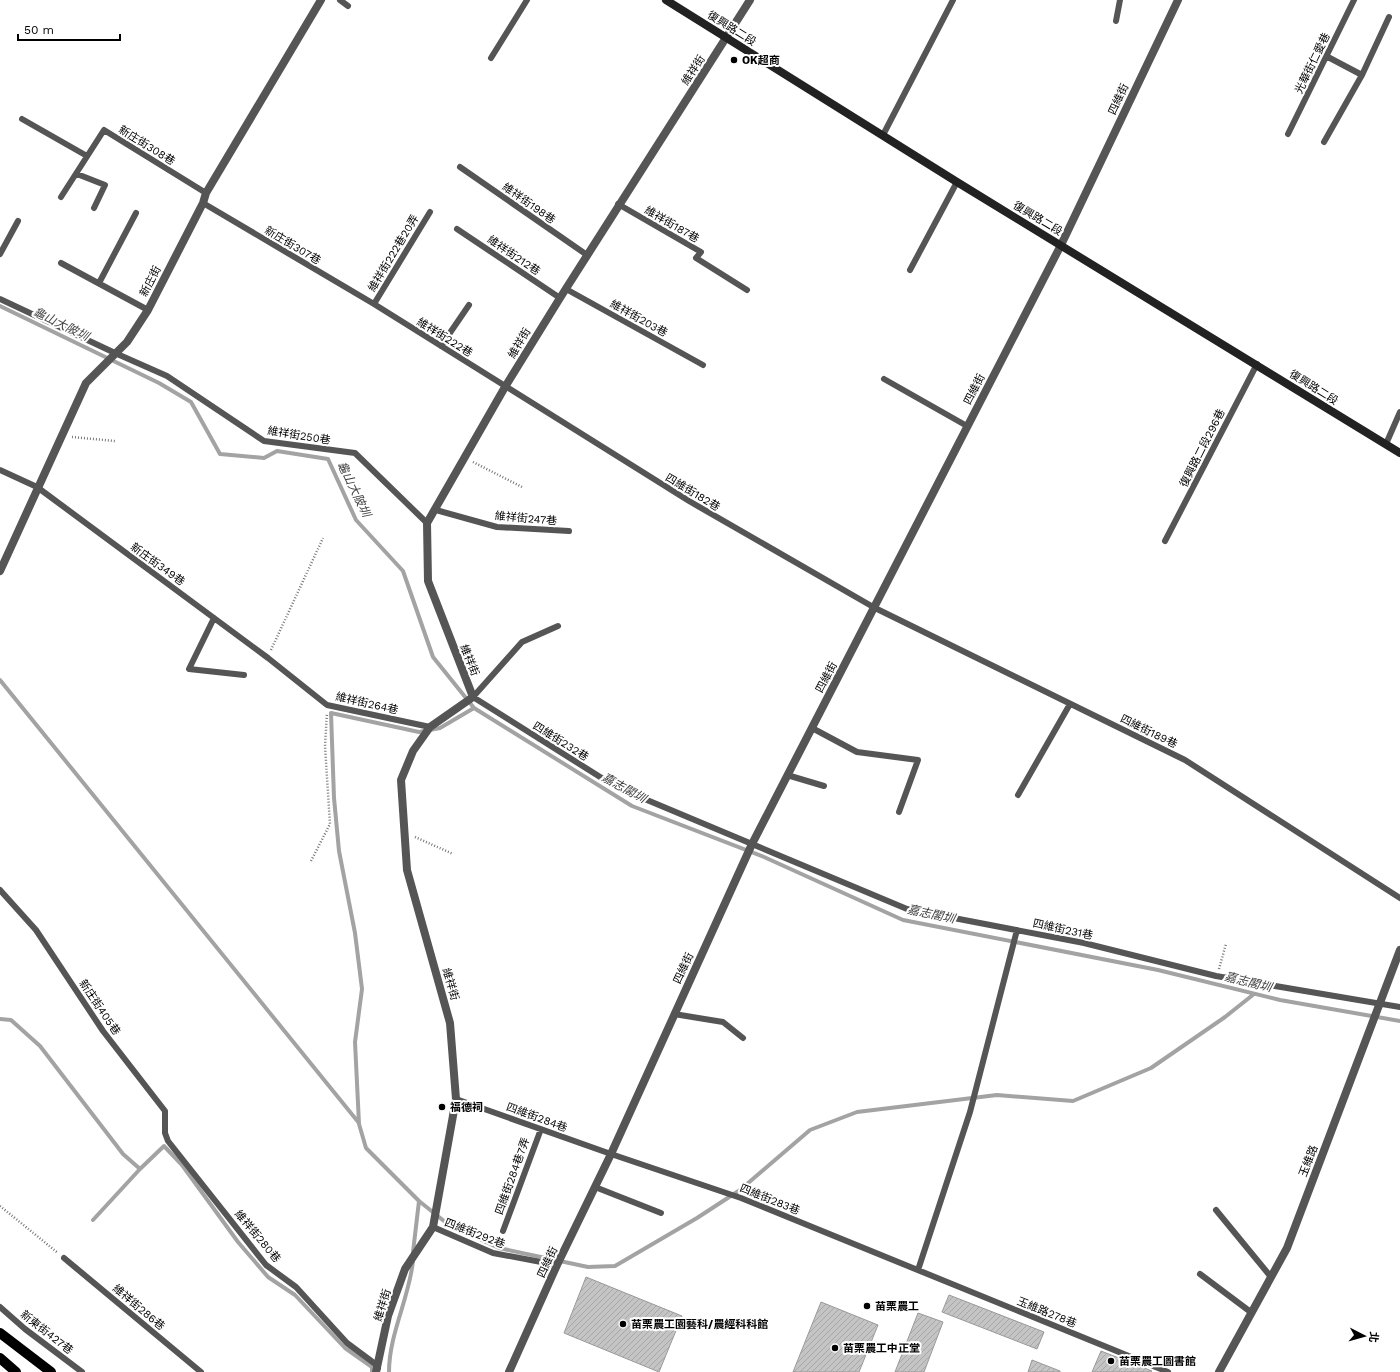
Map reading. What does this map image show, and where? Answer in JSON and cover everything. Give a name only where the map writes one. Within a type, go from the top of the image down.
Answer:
[{"type":"main road","points":[[0,1333],[51,1372]]},
{"type":"main road","points":[[0,1358],[16,1372]]},
{"type":"street","name":"新庄街","points":[[0,571],[37,487],[86,383],[127,342],[148,310],[203,203],[206,193],[321,0]]},
{"type":"street","name":"復興路二段","points":[[666,0],[957,182],[1257,364],[1400,453]]},
{"type":"street","name":"維祥街","points":[[377,1370],[388,1316],[405,1269],[433,1227],[456,1099],[450,1023],[407,870],[401,780],[413,751],[430,727],[473,697],[428,581],[427,524],[466,458],[505,387],[618,204],[727,38],[750,0]]},
{"type":"street","name":"四維街","points":[[509,1372],[557,1265],[611,1154],[752,844],[1061,245],[1178,0]]},
{"type":"street","name":"玉維路","points":[[1219,1372],[1287,1248],[1400,950]]},
{"type":"lane","points":[[340,0],[348,6]]},
{"type":"lane","points":[[491,58],[527,0]]},
{"type":"lane","points":[[884,135],[953,0]]},
{"type":"lane","points":[[1116,22],[1120,0]]},
{"type":"lane","name":"光華街仁愛巷","points":[[1288,134],[1354,0]]},
{"type":"lane","points":[[1324,142],[1362,75],[1388,17]]},
{"type":"lane","points":[[1326,56],[1362,75]]},
{"type":"lane","points":[[22,119],[87,156]]},
{"type":"lane","name":"新庄街308巷","points":[[61,197],[104,130],[206,193]]},
{"type":"lane","name":"維祥街198巷","points":[[460,167],[587,255]]},
{"type":"lane","points":[[77,174],[105,186],[94,208]]},
{"type":"lane","points":[[910,270],[957,182]]},
{"type":"lane","name":"新庄街307巷","points":[[203,203],[374,304]]},
{"type":"lane","name":"維祥街187巷","points":[[618,204],[701,252],[696,258],[746,290]]},
{"type":"lane","name":"維祥街222巷20弄","points":[[374,304],[430,212]]},
{"type":"lane","points":[[99,283],[136,213]]},
{"type":"lane","points":[[0,254],[18,221]]},
{"type":"lane","name":"維祥街212巷","points":[[457,229],[560,298]]},
{"type":"lane","points":[[61,263],[148,310]]},
{"type":"lane","name":"維祥街203巷","points":[[566,289],[703,365]]},
{"type":"lane","name":"維祥街250巷","points":[[0,299],[167,376],[264,441],[355,453],[427,524]]},
{"type":"lane","name":"維祥街222巷","points":[[374,304],[505,387]]},
{"type":"lane","points":[[441,346],[469,304]]},
{"type":"lane","name":"復興路二段296巷","points":[[1165,541],[1257,364]]},
{"type":"lane","points":[[884,379],[967,426]]},
{"type":"lane","name":"四維街182巷","points":[[505,387],[689,502],[875,608]]},
{"type":"lane","points":[[1386,444],[1400,412]]},
{"type":"lane","name":"新庄街349巷","points":[[0,470],[37,487],[268,658]]},
{"type":"lane","name":"維祥街247巷","points":[[436,510],[497,528],[569,531]]},
{"type":"lane","name":"四維街189巷","points":[[875,608],[1185,760],[1400,898]]},
{"type":"lane","points":[[214,618],[189,669],[244,675]]},
{"type":"lane","points":[[473,697],[522,642],[558,626]]},
{"type":"lane","name":"維祥街264巷","points":[[268,658],[327,704],[430,727]]},
{"type":"lane","name":"四維街232巷","points":[[473,697],[616,787],[752,844]]},
{"type":"lane","points":[[1018,795],[1070,704]]},
{"type":"lane","points":[[812,728],[857,752],[918,760],[899,812]]},
{"type":"lane","points":[[787,775],[824,786]]},
{"type":"lane","name":"四維街231巷","points":[[752,844],[907,909],[1084,943],[1216,976],[1400,1007]]},
{"type":"lane","name":"新庄街405巷","points":[[0,890],[36,930],[103,1031],[165,1111],[165,1133],[168,1142]]},
{"type":"lane","points":[[918,1270],[970,1112],[1017,930]]},
{"type":"lane","points":[[674,1014],[722,1022],[743,1038]]},
{"type":"lane","name":"四維街284巷","points":[[456,1099],[611,1154]]},
{"type":"lane","name":"四維街284巷7弄","points":[[503,1231],[541,1129]]},
{"type":"lane","name":"維祥街280巷","points":[[168,1142],[266,1265],[296,1288],[347,1343],[377,1370]]},
{"type":"lane","name":"四維街283巷","points":[[611,1154],[741,1198],[918,1270]]},
{"type":"lane","points":[[595,1187],[661,1213]]},
{"type":"lane","points":[[1216,1210],[1271,1277]]},
{"type":"lane","name":"四維街292巷","points":[[433,1227],[493,1253],[557,1265]]},
{"type":"lane","name":"維祥街286巷","points":[[64,1258],[201,1372]]},
{"type":"lane","name":"玉維路278巷","points":[[918,1270],[1168,1372]]},
{"type":"lane","points":[[1200,1274],[1252,1313]]},
{"type":"lane","name":"新東街427巷","points":[[0,1307],[25,1329],[82,1372]]},
{"type":"path","points":[[61,436],[115,441]]},
{"type":"path","points":[[466,458],[522,488]]},
{"type":"path","points":[[268,658],[323,538]]},
{"type":"path","points":[[311,861],[330,824],[325,746],[327,704]]},
{"type":"path","points":[[404,831],[453,854]]},
{"type":"path","points":[[1216,976],[1226,944]]},
{"type":"path","points":[[0,1206],[64,1258]]},
{"type":"building","name":"苗栗農工園藝科/農經科科館","points":[[586,1277],[682,1316],[659,1372],[564,1333]]},
{"type":"building","points":[[949,1295],[1044,1332],[1037,1349],[942,1312]]},
{"type":"building","name":"苗栗農工中正堂","points":[[821,1302],[878,1325],[859,1372],[793,1372]]},
{"type":"building","points":[[918,1313],[943,1322],[924,1372],[895,1372]]},
{"type":"building","name":"苗栗農工圖書館","points":[[1101,1351],[1152,1371],[1092,1372]]},
{"type":"building","points":[[1032,1360],[1060,1371],[1060,1372],[1028,1372]]},
{"type":"waterway","name":"嘉志閣圳","points":[[0,306],[159,383],[191,402],[220,454],[264,458],[277,451],[328,459],[356,520],[403,571],[433,657],[474,708],[632,806],[764,857],[903,920],[1158,970],[1280,1000],[1400,1021]]},
{"type":"waterway","points":[[0,680],[359,1123]]},
{"type":"waterway","points":[[474,708],[440,728],[419,732],[331,713],[334,798],[339,851],[355,933],[362,989],[355,1042],[359,1124],[366,1148],[419,1201],[449,1225],[499,1248],[588,1267],[615,1266],[697,1218],[740,1190],[810,1130],[857,1112],[997,1095],[1073,1101],[1151,1068],[1225,1017],[1254,994]]},
{"type":"waterway","points":[[0,1019],[11,1020],[40,1046],[123,1154],[140,1169],[164,1146],[182,1165],[238,1242],[268,1277],[295,1295],[345,1348],[372,1367],[372,1372]]},
{"type":"waterway","points":[[93,1220],[140,1169]]},
{"type":"waterway","points":[[413,1252],[419,1201]]},
{"type":"waterway","points":[[389,1372],[392,1344],[408,1289],[413,1261]]},
{"type":"place","name":"OK超商","points":[[734,60]]},
{"type":"place","name":"福德祠","points":[[442,1107]]},
{"type":"place","name":"苗栗農工","points":[[867,1306]]},
{"type":"place","name":"苗栗農工園藝科/農經科科館","points":[[623,1324]]},
{"type":"place","name":"苗栗農工中正堂","points":[[835,1348]]},
{"type":"place","name":"苗栗農工圖書館","points":[[1111,1361]]},
{"type":"water label","name":"龜山大陂圳","points":[[61,324]]},
{"type":"water label","name":"龜山大陂圳","points":[[354,489]]}]
